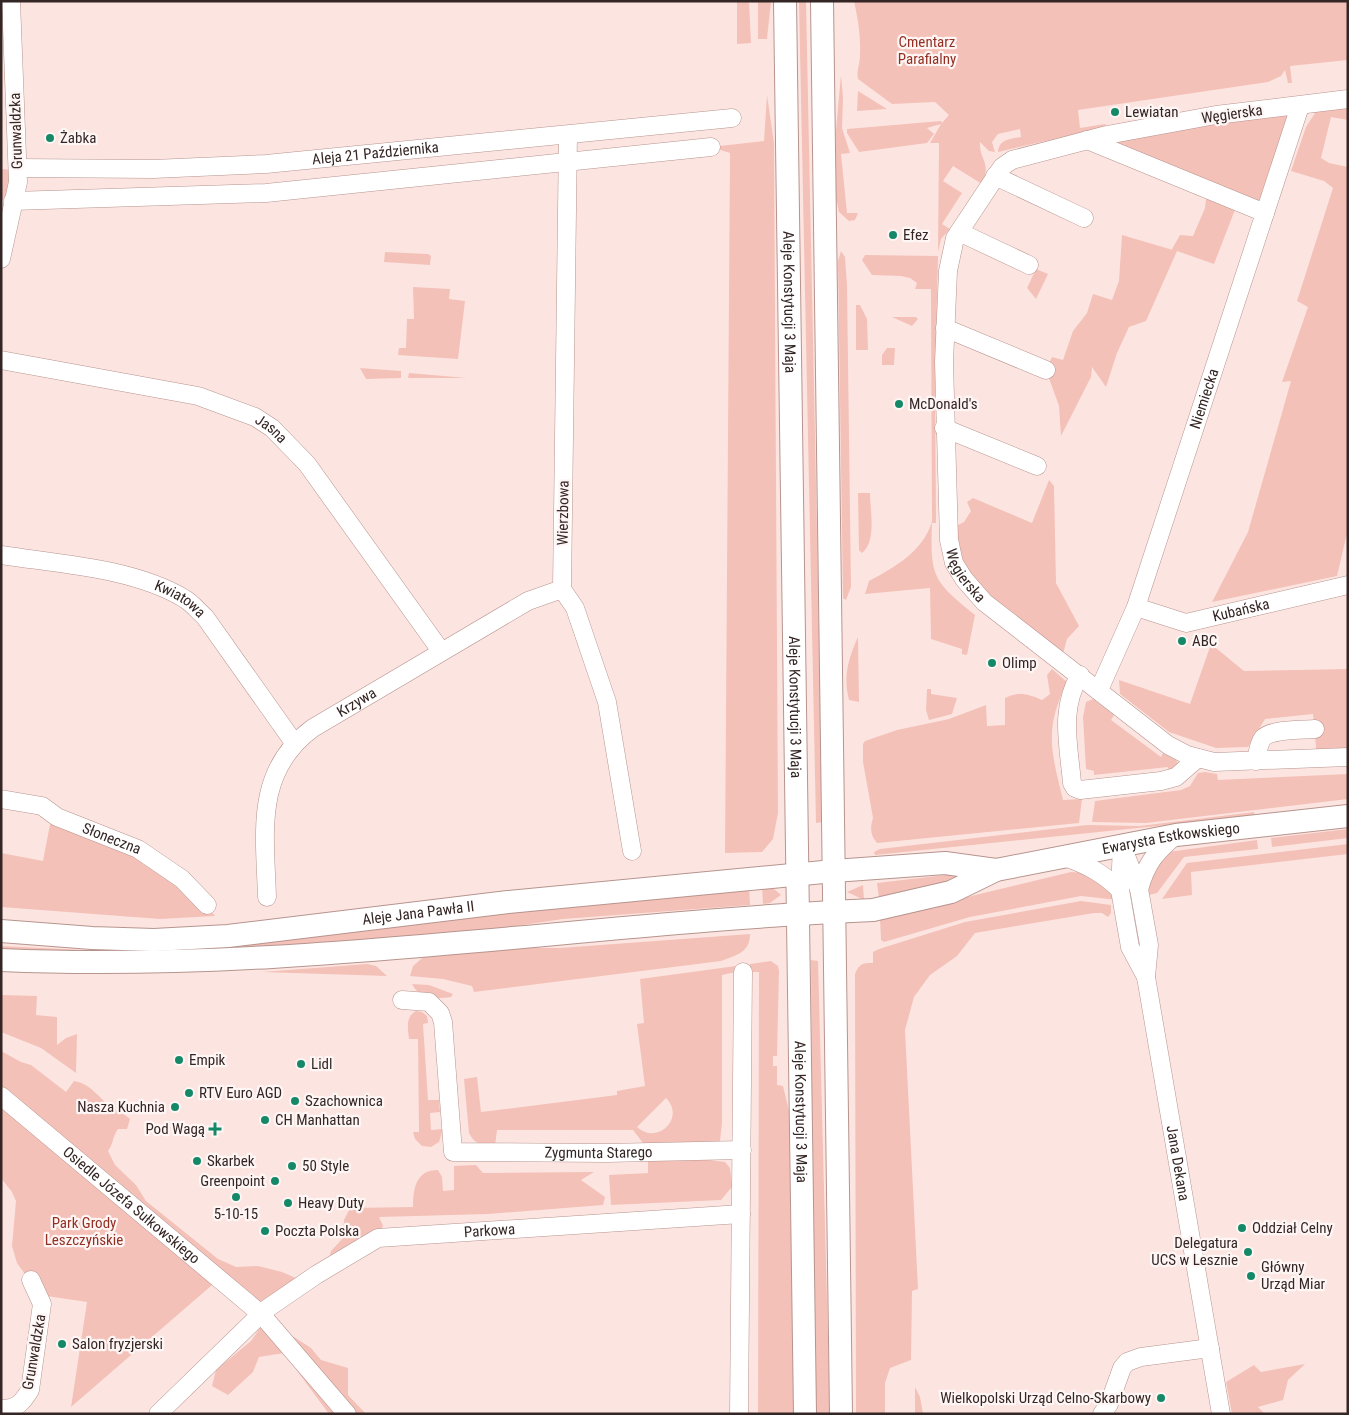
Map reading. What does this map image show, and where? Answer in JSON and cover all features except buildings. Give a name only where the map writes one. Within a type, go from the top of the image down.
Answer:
[{"type":"main road","name":"Aleje Konstytucji 3 Maja","points":[[785,1],[800,914],[805,1414]]},
{"type":"main road","points":[[822,1],[841,1414]]},
{"type":"main road","name":"Ewarysta Estkowskiego","points":[[834,913],[872,910],[951,892],[996,870],[1176,835],[1348,816]]},
{"type":"main road","name":"Ewarysta Estkowskiego","points":[[834,871],[945,863],[996,870]]},
{"type":"main road","name":"Aleje Jana Pawła II","points":[[1,931],[92,938],[154,940],[228,936],[508,902],[834,871]]},
{"type":"main road","name":"Aleje Jana Pawła II","points":[[1,960],[85,964],[199,961],[800,914],[834,913]]},
{"type":"street","name":"Grunwaldzka","points":[[1,259],[18,182],[11,1]]},
{"type":"street","name":"Węgierska","points":[[1348,99],[1216,115],[1087,140],[1012,160],[995,176],[955,238],[948,271],[945,328],[944,428],[949,540],[954,563],[964,579],[984,602],[1164,742],[1187,756],[1214,762],[1348,757]]},
{"type":"street","name":"Niemiecka","points":[[1099,690],[1136,607],[1300,106]]},
{"type":"street","name":"Aleja 21 Października","points":[[18,168],[153,169],[266,164],[732,118]]},
{"type":"street","name":"Wierzbowa","points":[[562,589],[568,135]]},
{"type":"street","points":[[1087,140],[1265,213]]},
{"type":"street","name":"Aleja 21 Października","points":[[13,201],[266,192],[568,163],[711,147]]},
{"type":"street","points":[[995,176],[1084,218]]},
{"type":"street","points":[[959,232],[1029,265]]},
{"type":"street","points":[[945,328],[1046,370]]},
{"type":"street","name":"Jasna","points":[[1,360],[198,396],[240,410],[272,428],[307,464],[441,651]]},
{"type":"street","points":[[944,428],[1037,466]]},
{"type":"street","name":"Kwiatowa","points":[[1,554],[97,571],[164,587],[187,600],[205,617],[295,744]]},
{"type":"street","name":"Kubańska","points":[[1136,607],[1186,623],[1348,585]]},
{"type":"street","points":[[562,589],[575,608],[607,702],[632,851]]},
{"type":"street","name":"Krzywa","points":[[267,897],[265,810],[269,790],[287,754],[295,744],[313,728],[528,600],[562,589]]},
{"type":"street","points":[[1080,675],[1067,703],[1066,721],[1074,788],[1080,790],[1160,781],[1176,777],[1198,758]]},
{"type":"street","points":[[1256,761],[1259,746],[1264,738],[1271,733],[1315,729]]},
{"type":"street","name":"Słoneczna","points":[[1,798],[42,806],[57,817],[138,849],[182,879],[207,906]]},
{"type":"street","points":[[1139,888],[1145,870],[1154,853],[1176,835]]},
{"type":"street","name":"Jana Dekana","points":[[1122,846],[1132,865],[1139,888],[1149,945],[1146,977],[1221,1414]]},
{"type":"street","name":"Jana Dekana","points":[[1122,846],[1120,890],[1130,948],[1146,977]]},
{"type":"street","points":[[1065,857],[1089,865],[1106,875],[1120,890]]},
{"type":"street","points":[[738,1414],[742,1150],[742,972]]},
{"type":"street","name":"Zygmunta Starego","points":[[402,1000],[429,1002],[440,1013],[443,1022],[453,1152],[606,1153],[742,1150]]},
{"type":"street","name":"Osiedle Józefa Sułkowskiego","points":[[1,1096],[261,1314],[346,1414]]},
{"type":"street","name":"Parkowa","points":[[261,1314],[316,1275],[378,1238],[741,1214]]},
{"type":"street","name":"Grunwaldzka","points":[[1,1409],[14,1408],[23,1402],[30,1390],[42,1304],[31,1280]]},
{"type":"street","points":[[158,1414],[261,1314]]},
{"type":"street","points":[[1102,1414],[1109,1404],[1122,1368],[1127,1362],[1140,1357],[1210,1348]]},
{"type":"green space","points":[[737,1],[749,1],[751,43],[737,44]]},
{"type":"green space","points":[[758,1],[771,1],[767,39],[758,39]]},
{"type":"green space","points":[[799,1],[806,1],[823,822],[816,823]]},
{"type":"green space","name":"Cmentarz Parafialny","points":[[854,1],[1348,1],[1348,60],[1290,66],[1292,83],[1288,83],[1285,70],[1281,76],[1268,82],[1078,110],[1080,128],[1105,124],[1106,127],[998,152],[1000,144],[1003,142],[1021,137],[1020,129],[998,134],[992,142],[995,152],[989,151],[980,142],[986,171],[982,184],[953,166],[943,181],[962,193],[942,224],[950,229],[941,239],[938,252],[939,143],[930,143],[941,124],[927,128],[934,134],[927,143],[859,152],[847,133],[847,129],[941,121],[942,123],[949,115],[935,102],[892,104],[858,79],[860,42]]},
{"type":"green space","points":[[841,75],[843,97],[842,128],[850,153],[841,154],[847,213],[858,213],[855,220],[849,221],[839,212],[836,198],[836,130]]},
{"type":"green space","points":[[858,91],[887,109],[857,111]]},
{"type":"green space","points":[[767,95],[774,143],[778,813],[773,839],[762,852],[725,853],[730,153],[711,147],[764,141]]},
{"type":"green space","points":[[1348,99],[1348,120],[1331,117],[1321,158],[1329,163],[1348,167],[1348,529],[1337,576],[1212,602],[1248,532],[1291,381],[1282,382],[1308,307],[1297,301],[1333,188],[1324,181],[1291,171],[1306,127],[1315,113],[1300,109],[1265,213],[1238,202],[1214,264],[1177,251],[1146,321],[1129,327],[1117,353],[1106,387],[1092,367],[1091,377],[1061,436],[1059,406],[1046,370],[1052,357],[1063,360],[1073,331],[1087,313],[1093,294],[1112,300],[1119,281],[1122,235],[1173,250],[1180,235],[1193,236],[1205,208],[1207,190],[1087,140]]},
{"type":"green space","points":[[1,169],[16,170],[12,200],[1,200]]},
{"type":"green space","points":[[841,251],[845,257],[847,285],[851,587],[846,600],[843,598],[838,261]]},
{"type":"green space","points":[[385,252],[428,254],[431,256],[430,265],[384,262]]},
{"type":"green space","points":[[865,255],[938,256],[935,388],[936,523],[932,523],[932,555],[937,576],[942,585],[975,615],[967,655],[962,654],[962,649],[931,639],[930,588],[865,594],[869,581],[898,564],[915,550],[922,542],[932,522],[931,289],[915,289],[917,283],[910,278],[872,275],[862,260]]},
{"type":"green space","points":[[1036,269],[1048,274],[1036,299],[1027,288]]},
{"type":"green space","points":[[413,287],[450,289],[449,299],[465,301],[458,359],[398,355],[399,348],[406,348],[407,319],[414,319]]},
{"type":"green space","points":[[856,305],[860,305],[867,319],[868,350],[856,350]]},
{"type":"green space","points":[[892,317],[916,317],[918,319],[912,326]]},
{"type":"green space","points":[[887,348],[895,348],[894,365],[882,365],[882,355]]},
{"type":"green space","points":[[360,368],[401,371],[401,378],[366,379]]},
{"type":"green space","points":[[409,373],[467,378],[408,378]]},
{"type":"green space","points":[[1049,480],[1054,486],[1056,583],[1079,626],[1067,639],[1061,661],[954,563],[956,526],[964,522],[971,511],[967,502],[973,498],[1032,523]]},
{"type":"green space","points":[[858,493],[870,493],[870,541],[862,553],[859,550]]},
{"type":"green space","points":[[858,637],[859,702],[849,700],[846,684],[849,661]]},
{"type":"green space","points":[[1211,644],[1244,671],[1348,669],[1348,757],[1317,758],[1313,714],[1265,719],[1248,747],[1216,748],[1169,732],[1120,694],[1119,680],[1190,704]]},
{"type":"green space","points":[[1052,669],[1067,682],[1052,727],[1055,767],[1063,800],[1082,799],[1079,823],[877,843],[871,831],[873,818],[863,762],[863,744],[865,741],[897,730],[949,719],[986,705],[987,726],[1005,725],[1005,698],[1024,694],[1042,700],[1050,694],[1047,675]]},
{"type":"green space","points":[[927,689],[931,689],[931,694],[957,698],[952,714],[929,720],[926,710]]},
{"type":"green space","points":[[1093,699],[1114,715],[1111,720],[1161,757],[1163,753],[1176,760],[1179,765],[1169,779],[1168,767],[1094,775],[1094,771],[1086,769],[1083,717],[1086,702]]},
{"type":"green space","points":[[1198,773],[1217,774],[1218,780],[1348,774],[1348,799],[1146,823],[1092,822],[1095,801],[1181,790],[1190,786]]},
{"type":"green space","points":[[1254,812],[1255,816],[875,855],[874,852],[880,849],[1087,825],[1140,826]]},
{"type":"green space","points":[[52,814],[95,831],[194,890],[215,916],[160,919],[1,907],[1,853],[43,861]]},
{"type":"green space","points":[[1348,829],[1348,838],[1272,847],[1271,838]]},
{"type":"green space","points":[[1257,840],[1258,849],[1184,857],[1157,893],[1149,895],[1149,876],[1168,852]]},
{"type":"green space","points":[[1348,844],[1348,854],[1191,872],[1192,895],[1162,899],[1187,863]]},
{"type":"green space","points":[[1071,872],[1092,876],[1109,888],[1117,900],[1081,896],[970,917],[884,942],[881,940],[880,918]]},
{"type":"green space","points":[[963,873],[968,877],[879,898],[877,883]]},
{"type":"green space","points":[[863,885],[864,900],[847,892]]},
{"type":"green space","points":[[749,887],[750,905],[563,919],[470,933],[199,953],[1,952],[1,946],[103,951],[285,938],[625,896]]},
{"type":"green space","points":[[762,887],[774,889],[781,895],[770,903],[763,904]]},
{"type":"green space","points":[[1081,901],[1111,905],[1111,913],[1108,917],[1102,913],[1094,913],[975,933],[957,956],[930,975],[914,997],[905,1030],[918,1289],[912,1291],[911,1360],[890,1368],[885,1383],[885,1414],[856,1414],[855,974],[861,965],[873,963],[873,952],[879,949],[965,922]]},
{"type":"green space","points":[[750,934],[748,945],[745,949],[737,955],[721,961],[474,992],[472,986],[443,979],[410,976],[413,966],[428,953],[488,948],[560,948]]},
{"type":"green space","points":[[811,960],[818,961],[830,1414],[814,1414]]},
{"type":"green space","points":[[771,961],[778,966],[779,971],[777,1056],[773,1056],[773,1066],[777,1066],[777,1085],[783,1086],[789,1111],[794,1414],[758,1414],[759,972],[750,972],[750,964]]},
{"type":"green space","points":[[367,964],[376,966],[387,976],[262,972]]},
{"type":"green space","points":[[736,966],[736,972],[722,975],[722,1123],[719,1150],[650,1152],[633,1130],[497,1130],[495,1146],[483,1145],[474,1140],[469,1133],[464,1079],[477,1077],[481,1112],[617,1095],[617,1091],[645,1086],[637,1024],[644,1023],[640,979]],"holes":[[[666,1098],[673,1114],[671,1121],[660,1131],[653,1133],[645,1132],[637,1127]]]},
{"type":"green space","points":[[412,984],[429,985],[453,994],[451,997],[429,997],[419,993]]},
{"type":"green space","points":[[1,995],[37,996],[36,1015],[57,1017],[57,1045],[66,1038],[77,1034],[76,1073],[41,1048],[1,1032]]},
{"type":"green space","points":[[416,1011],[422,1012],[427,1016],[428,1023],[423,1024],[428,1100],[439,1100],[440,1112],[430,1113],[431,1130],[443,1129],[439,1142],[431,1147],[422,1146],[415,1139],[413,1132],[419,1132],[418,1039],[409,1039],[408,1027],[410,1016]]},
{"type":"green space","name":"Park Grody Leszczyńskie","points":[[1,1051],[21,1062],[31,1065],[66,1092],[74,1081],[85,1085],[110,1106],[130,1119],[127,1129],[118,1129],[108,1151],[115,1165],[136,1185],[146,1201],[218,1259],[236,1267],[258,1266],[282,1272],[305,1282],[261,1314],[219,1279],[71,1407],[87,1302],[40,1295],[17,1263],[12,1246],[16,1201],[12,1192],[1,1178]]},
{"type":"green space","points":[[701,1159],[725,1162],[730,1168],[732,1187],[721,1200],[611,1205],[609,1175],[648,1173],[648,1161]]},
{"type":"green space","points":[[476,1165],[483,1173],[594,1172],[581,1180],[605,1197],[603,1205],[488,1214],[379,1217],[383,1226],[378,1238],[329,1259],[331,1251],[343,1238],[344,1220],[350,1208],[413,1207],[417,1181],[425,1173],[438,1170],[442,1177],[443,1191],[454,1190],[454,1166]]},
{"type":"green space","points":[[262,1325],[280,1336],[294,1337],[311,1348],[321,1360],[348,1368],[348,1395],[366,1414],[329,1414],[284,1353],[259,1357],[253,1372],[228,1395],[212,1386],[216,1370],[251,1341]]},
{"type":"green space","points":[[1305,1364],[1288,1380],[1283,1400],[1258,1407],[1265,1414],[1232,1414],[1226,1382],[1254,1365],[1261,1372]]},
{"type":"green space","points":[[915,1387],[920,1397],[923,1414],[915,1414]]},
{"type":"place","name":"Lewiatan","points":[[1115,112]]},
{"type":"place","name":"Żabka","points":[[50,138]]},
{"type":"place","name":"Efez","points":[[893,235]]},
{"type":"place","name":"McDonald's","points":[[899,404]]},
{"type":"place","name":"ABC","points":[[1182,641]]},
{"type":"place","name":"Olimp","points":[[992,663]]},
{"type":"place","name":"Empik","points":[[179,1060]]},
{"type":"place","name":"Lidl","points":[[301,1064]]},
{"type":"place","name":"RTV Euro AGD","points":[[189,1093]]},
{"type":"place","name":"Szachownica","points":[[295,1101]]},
{"type":"place","name":"Nasza Kuchnia","points":[[175,1107]]},
{"type":"place","name":"CH Manhattan","points":[[265,1120]]},
{"type":"place","name":"Pod Wagą","points":[[215,1129]]},
{"type":"place","name":"Skarbek","points":[[197,1161]]},
{"type":"place","name":"50 Style","points":[[292,1166]]},
{"type":"place","name":"Greenpoint","points":[[275,1181]]},
{"type":"place","name":"5-10-15","points":[[236,1197]]},
{"type":"place","name":"Heavy Duty","points":[[288,1203]]},
{"type":"place","name":"Oddział Celny","points":[[1242,1228]]},
{"type":"place","name":"Poczta Polska","points":[[265,1231]]},
{"type":"place","name":"Delegatura UCS w Lesznie","points":[[1248,1252]]},
{"type":"place","name":"Główny Urząd Miar","points":[[1251,1276]]},
{"type":"place","name":"Salon fryzjerski","points":[[62,1344]]},
{"type":"place","name":"Wielkopolski Urząd Celno-Skarbowy","points":[[1161,1398]]}]
